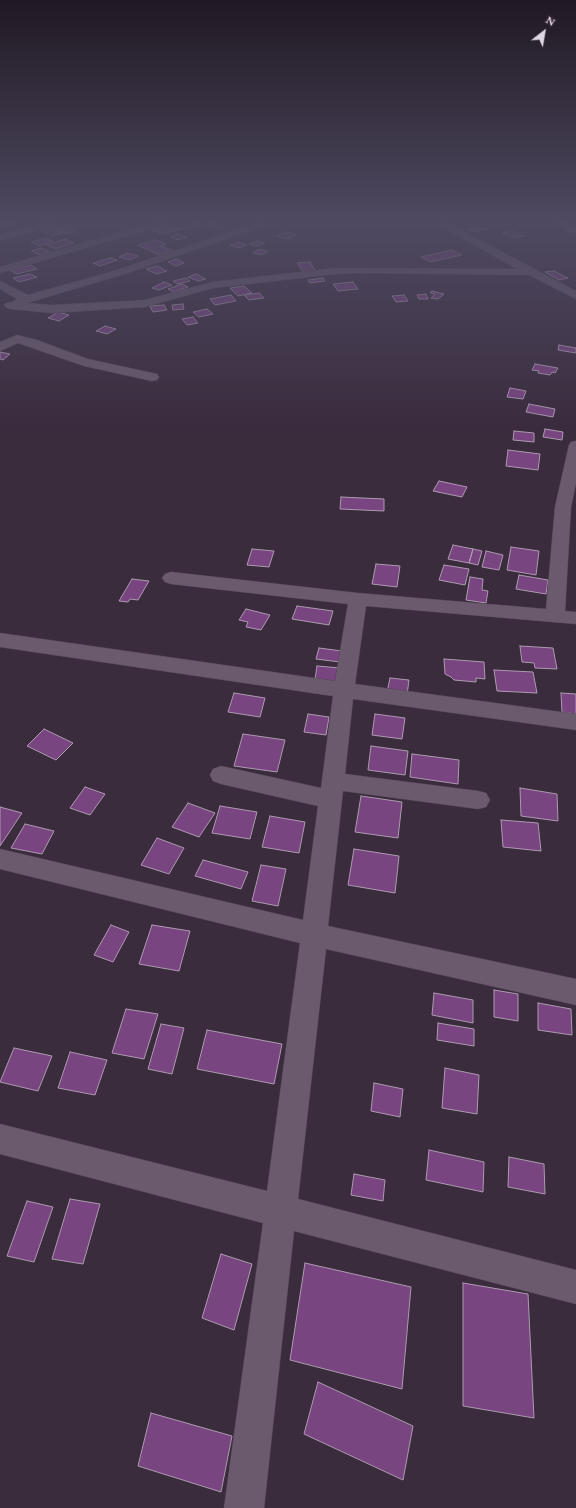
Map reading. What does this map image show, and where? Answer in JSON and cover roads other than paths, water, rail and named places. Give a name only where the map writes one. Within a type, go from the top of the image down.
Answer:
[{"type":"street","points":[[16,293],[26,299]]},
{"type":"street","points":[[5,306],[46,293]]},
{"type":"street","points":[[5,306],[52,309],[145,303],[181,293]]},
{"type":"street","points":[[0,347],[17,339],[33,343],[84,362],[152,377]]},
{"type":"street","points":[[555,616],[561,519],[576,445]]},
{"type":"street","points":[[171,578],[358,599],[576,618]]},
{"type":"street","points":[[244,1508],[344,690],[358,599]]},
{"type":"street","points":[[1,640],[576,722]]},
{"type":"street","points":[[222,776],[332,791],[478,800]]},
{"type":"street","points":[[0,859],[314,935],[576,992]]},
{"type":"street","points":[[0,1139],[576,1287]]}]
